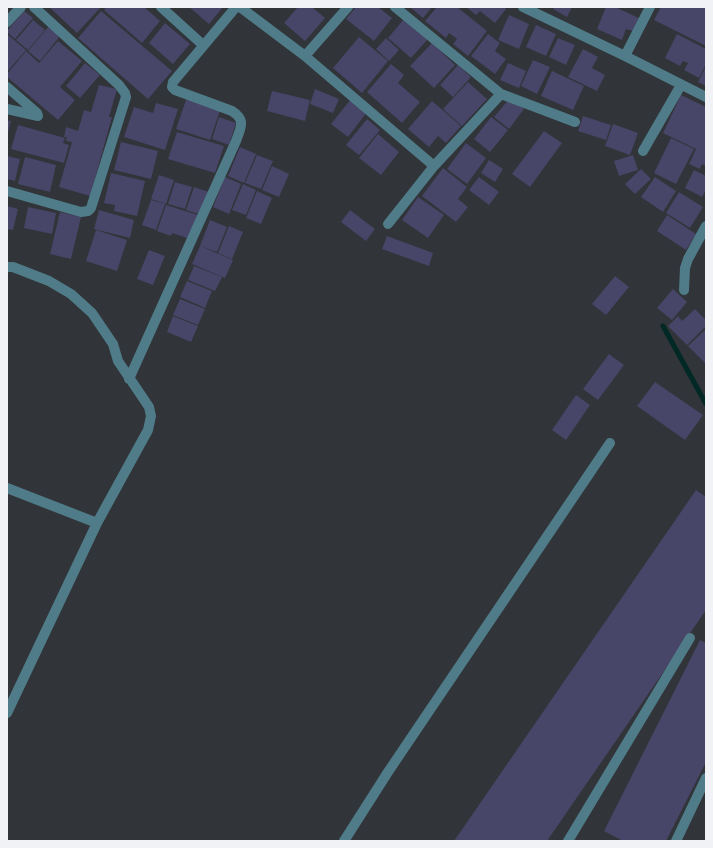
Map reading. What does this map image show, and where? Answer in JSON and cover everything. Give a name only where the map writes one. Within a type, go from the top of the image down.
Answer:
[{"type":"street","points":[[7,22],[21,7]]},
{"type":"street","points":[[7,191],[81,212],[88,211],[91,208],[126,97],[119,85],[34,7]]},
{"type":"street","points":[[161,7],[203,45]]},
{"type":"street","points":[[129,379],[242,125],[239,115],[232,111],[174,90],[172,87],[173,82],[236,7]]},
{"type":"street","points":[[240,7],[305,56],[434,166]]},
{"type":"street","points":[[305,56],[348,7]]},
{"type":"street","points":[[395,7],[501,94],[575,122]]},
{"type":"street","points":[[523,7],[706,97]]},
{"type":"street","points":[[625,56],[650,7]]},
{"type":"street","points":[[644,151],[681,85]]},
{"type":"street","points":[[7,87],[38,116],[7,109]]},
{"type":"street","points":[[388,224],[434,166],[501,94]]},
{"type":"street","points":[[684,290],[685,268],[688,259],[706,226]]},
{"type":"street","points":[[7,267],[49,281],[71,294],[92,313],[113,344],[118,361],[149,407],[151,416],[148,430],[97,523],[7,713]]},
{"type":"street","points":[[344,841],[392,766],[610,443]]},
{"type":"street","points":[[7,488],[97,523]]},
{"type":"street","points":[[568,841],[690,638]]},
{"type":"street","points":[[676,841],[706,778]]},
{"type":"building","points":[[49,7],[101,7],[77,33]]},
{"type":"building","points":[[106,7],[144,7],[160,21],[142,43],[104,10]]},
{"type":"building","points":[[189,7],[223,7],[209,24]]},
{"type":"building","points":[[298,7],[312,7],[325,18],[305,41],[284,23]]},
{"type":"building","points":[[356,7],[378,7],[392,18],[374,41],[346,19]]},
{"type":"building","points":[[410,7],[432,7],[423,18]]},
{"type":"building","points":[[437,7],[457,7],[487,31],[468,56],[453,44],[457,39],[449,33],[446,38],[425,21]]},
{"type":"building","points":[[466,7],[504,7],[506,9],[495,23],[480,11],[476,15]]},
{"type":"building","points":[[554,7],[572,7],[567,17],[553,9]]},
{"type":"building","points":[[606,7],[615,7],[639,18],[633,31],[626,29],[622,40],[597,29]]},
{"type":"building","points":[[661,7],[706,7],[706,46],[654,20]]},
{"type":"building","points":[[24,11],[33,18],[15,39],[7,31]]},
{"type":"building","points":[[101,11],[172,71],[148,99],[78,38]]},
{"type":"building","points":[[509,15],[529,24],[519,49],[498,40]]},
{"type":"building","points":[[404,19],[428,39],[411,58],[388,38]]},
{"type":"building","points":[[33,20],[45,30],[28,50],[16,40]]},
{"type":"building","points":[[165,23],[190,44],[173,64],[149,43]]},
{"type":"building","points":[[536,25],[556,34],[546,56],[526,47]]},
{"type":"building","points":[[49,26],[60,36],[40,61],[28,51]]},
{"type":"building","points":[[7,34],[26,50],[7,72]]},
{"type":"building","points":[[488,34],[500,43],[495,51],[506,59],[495,74],[471,56]]},
{"type":"building","points":[[677,34],[706,49],[706,64],[699,78],[684,70],[688,63],[683,61],[680,66],[665,58]]},
{"type":"building","points":[[359,37],[388,61],[362,93],[333,68]]},
{"type":"building","points":[[386,38],[399,50],[389,61],[376,49]]},
{"type":"building","points":[[558,38],[575,45],[566,65],[549,57]]},
{"type":"building","points":[[58,41],[82,61],[60,87],[75,100],[58,120],[7,77],[7,74],[26,51],[39,63]]},
{"type":"building","points":[[432,43],[455,65],[434,88],[410,66]]},
{"type":"building","points":[[583,49],[598,57],[592,68],[605,75],[597,91],[568,77]]},
{"type":"building","points":[[533,60],[550,67],[537,94],[521,86]]},
{"type":"building","points":[[85,63],[100,75],[80,98],[66,86]]},
{"type":"building","points":[[508,63],[526,71],[519,88],[500,80]]},
{"type":"building","points":[[391,64],[404,75],[398,83],[420,102],[402,123],[367,92]]},
{"type":"building","points":[[458,65],[471,77],[453,97],[440,85]]},
{"type":"building","points":[[706,66],[706,86],[698,82]]},
{"type":"building","points":[[552,71],[584,86],[573,110],[541,96]]},
{"type":"building","points":[[468,82],[487,99],[462,126],[443,109]]},
{"type":"building","points":[[99,85],[117,89],[109,117],[112,117],[90,196],[59,187],[72,142],[66,141],[67,137],[64,137],[66,127],[78,131],[84,110],[91,112]]},
{"type":"building","points":[[315,89],[339,99],[333,113],[310,104]]},
{"type":"building","points":[[272,91],[310,100],[305,121],[267,111]]},
{"type":"building","points":[[681,95],[706,107],[706,166],[702,164],[700,169],[689,164],[696,149],[663,133]]},
{"type":"building","points":[[187,97],[221,108],[210,140],[176,129]]},
{"type":"building","points":[[510,98],[524,109],[509,129],[494,117]]},
{"type":"building","points":[[351,99],[367,112],[348,137],[331,124]]},
{"type":"building","points":[[432,101],[461,126],[446,143],[438,136],[429,147],[408,129]]},
{"type":"building","points":[[156,103],[178,109],[165,150],[124,137],[134,107],[153,113]]},
{"type":"building","points":[[583,116],[611,125],[606,140],[578,131]]},
{"type":"building","points":[[219,117],[236,123],[229,145],[212,139]]},
{"type":"building","points":[[491,117],[508,130],[490,152],[474,139]]},
{"type":"building","points":[[367,119],[380,130],[359,155],[346,145]]},
{"type":"building","points":[[7,120],[11,121],[8,133],[7,133]]},
{"type":"building","points":[[613,124],[638,133],[630,155],[605,146]]},
{"type":"building","points":[[18,125],[65,138],[63,143],[69,145],[64,163],[11,149]]},
{"type":"building","points":[[544,131],[562,143],[530,187],[512,174]]},
{"type":"building","points":[[177,132],[224,146],[215,173],[168,159]]},
{"type":"building","points":[[378,134],[399,152],[381,175],[359,158]]},
{"type":"building","points":[[671,138],[694,149],[676,184],[654,173]]},
{"type":"building","points":[[121,142],[158,151],[151,179],[114,170]]},
{"type":"building","points":[[466,143],[486,158],[467,184],[447,169]]},
{"type":"building","points":[[240,147],[256,154],[244,183],[228,176]]},
{"type":"building","points":[[257,155],[273,161],[261,189],[245,183]]},
{"type":"building","points":[[633,155],[638,170],[619,176],[614,161]]},
{"type":"building","points":[[7,156],[20,159],[15,181],[7,179]]},
{"type":"building","points":[[25,157],[56,165],[50,192],[18,184]]},
{"type":"building","points":[[489,160],[503,169],[495,182],[481,173]]},
{"type":"building","points":[[272,166],[289,174],[279,197],[262,190]]},
{"type":"building","points":[[443,168],[467,187],[458,199],[468,207],[456,222],[422,196]]},
{"type":"building","points":[[641,169],[651,179],[635,194],[625,184]]},
{"type":"building","points":[[694,170],[706,176],[706,190],[702,197],[685,188]]},
{"type":"building","points":[[111,173],[145,181],[137,216],[114,211],[115,205],[104,203]]},
{"type":"building","points":[[159,175],[174,180],[166,204],[151,199]]},
{"type":"building","points":[[225,177],[241,184],[229,214],[213,207]]},
{"type":"building","points":[[479,177],[499,192],[489,205],[469,190]]},
{"type":"building","points":[[655,177],[676,191],[663,212],[641,197]]},
{"type":"building","points":[[175,182],[192,187],[185,209],[168,204]]},
{"type":"building","points":[[243,184],[256,190],[246,215],[232,210]]},
{"type":"building","points":[[194,187],[209,192],[201,215],[186,210]]},
{"type":"building","points":[[257,191],[272,198],[261,224],[246,218]]},
{"type":"building","points":[[679,192],[703,207],[690,228],[666,213]]},
{"type":"building","points":[[418,197],[444,215],[428,238],[402,220]]},
{"type":"building","points":[[151,200],[165,204],[156,230],[142,225]]},
{"type":"building","points":[[166,205],[198,215],[190,239],[172,233],[171,236],[157,231]]},
{"type":"building","points":[[7,206],[18,209],[13,230],[7,229]]},
{"type":"building","points":[[28,207],[56,213],[52,234],[24,228]]},
{"type":"building","points":[[99,210],[134,220],[130,238],[94,229]]},
{"type":"building","points":[[350,210],[375,229],[366,241],[341,222]]},
{"type":"building","points":[[60,212],[81,217],[71,259],[50,254]]},
{"type":"building","points":[[667,215],[696,234],[686,250],[657,231]]},
{"type":"building","points":[[210,220],[227,227],[217,252],[200,246]]},
{"type":"building","points":[[229,226],[243,232],[232,259],[218,253]]},
{"type":"building","points":[[96,230],[127,240],[117,271],[86,261]]},
{"type":"building","points":[[387,236],[433,253],[429,266],[382,249]]},
{"type":"building","points":[[200,246],[233,260],[225,278],[192,264]]},
{"type":"building","points":[[149,250],[165,256],[153,285],[137,279]]},
{"type":"building","points":[[194,266],[222,277],[215,291],[188,280]]},
{"type":"building","points":[[615,276],[629,287],[606,315],[592,304]]},
{"type":"building","points":[[187,281],[212,291],[205,308],[180,297]]},
{"type":"building","points":[[673,289],[687,302],[672,320],[657,308]]},
{"type":"building","points":[[180,299],[205,309],[198,325],[173,315]]},
{"type":"building","points":[[695,309],[706,320],[706,326],[687,345],[668,326],[678,316],[682,321]]},
{"type":"building","points":[[173,316],[198,326],[191,342],[167,332]]},
{"type":"building","points":[[706,329],[706,364],[688,346]]},
{"type":"building","points":[[609,354],[624,365],[598,400],[583,389]]},
{"type":"building","points":[[655,382],[703,415],[685,440],[637,406]]},
{"type":"building","points":[[576,395],[590,405],[566,440],[552,430]]},
{"type":"building","points":[[696,490],[706,497],[706,610],[547,841],[454,841]]},
{"type":"building","points":[[700,640],[706,643],[706,762],[666,841],[623,841],[604,831]]},
{"type":"waterway","points":[[663,326],[706,404]]}]
